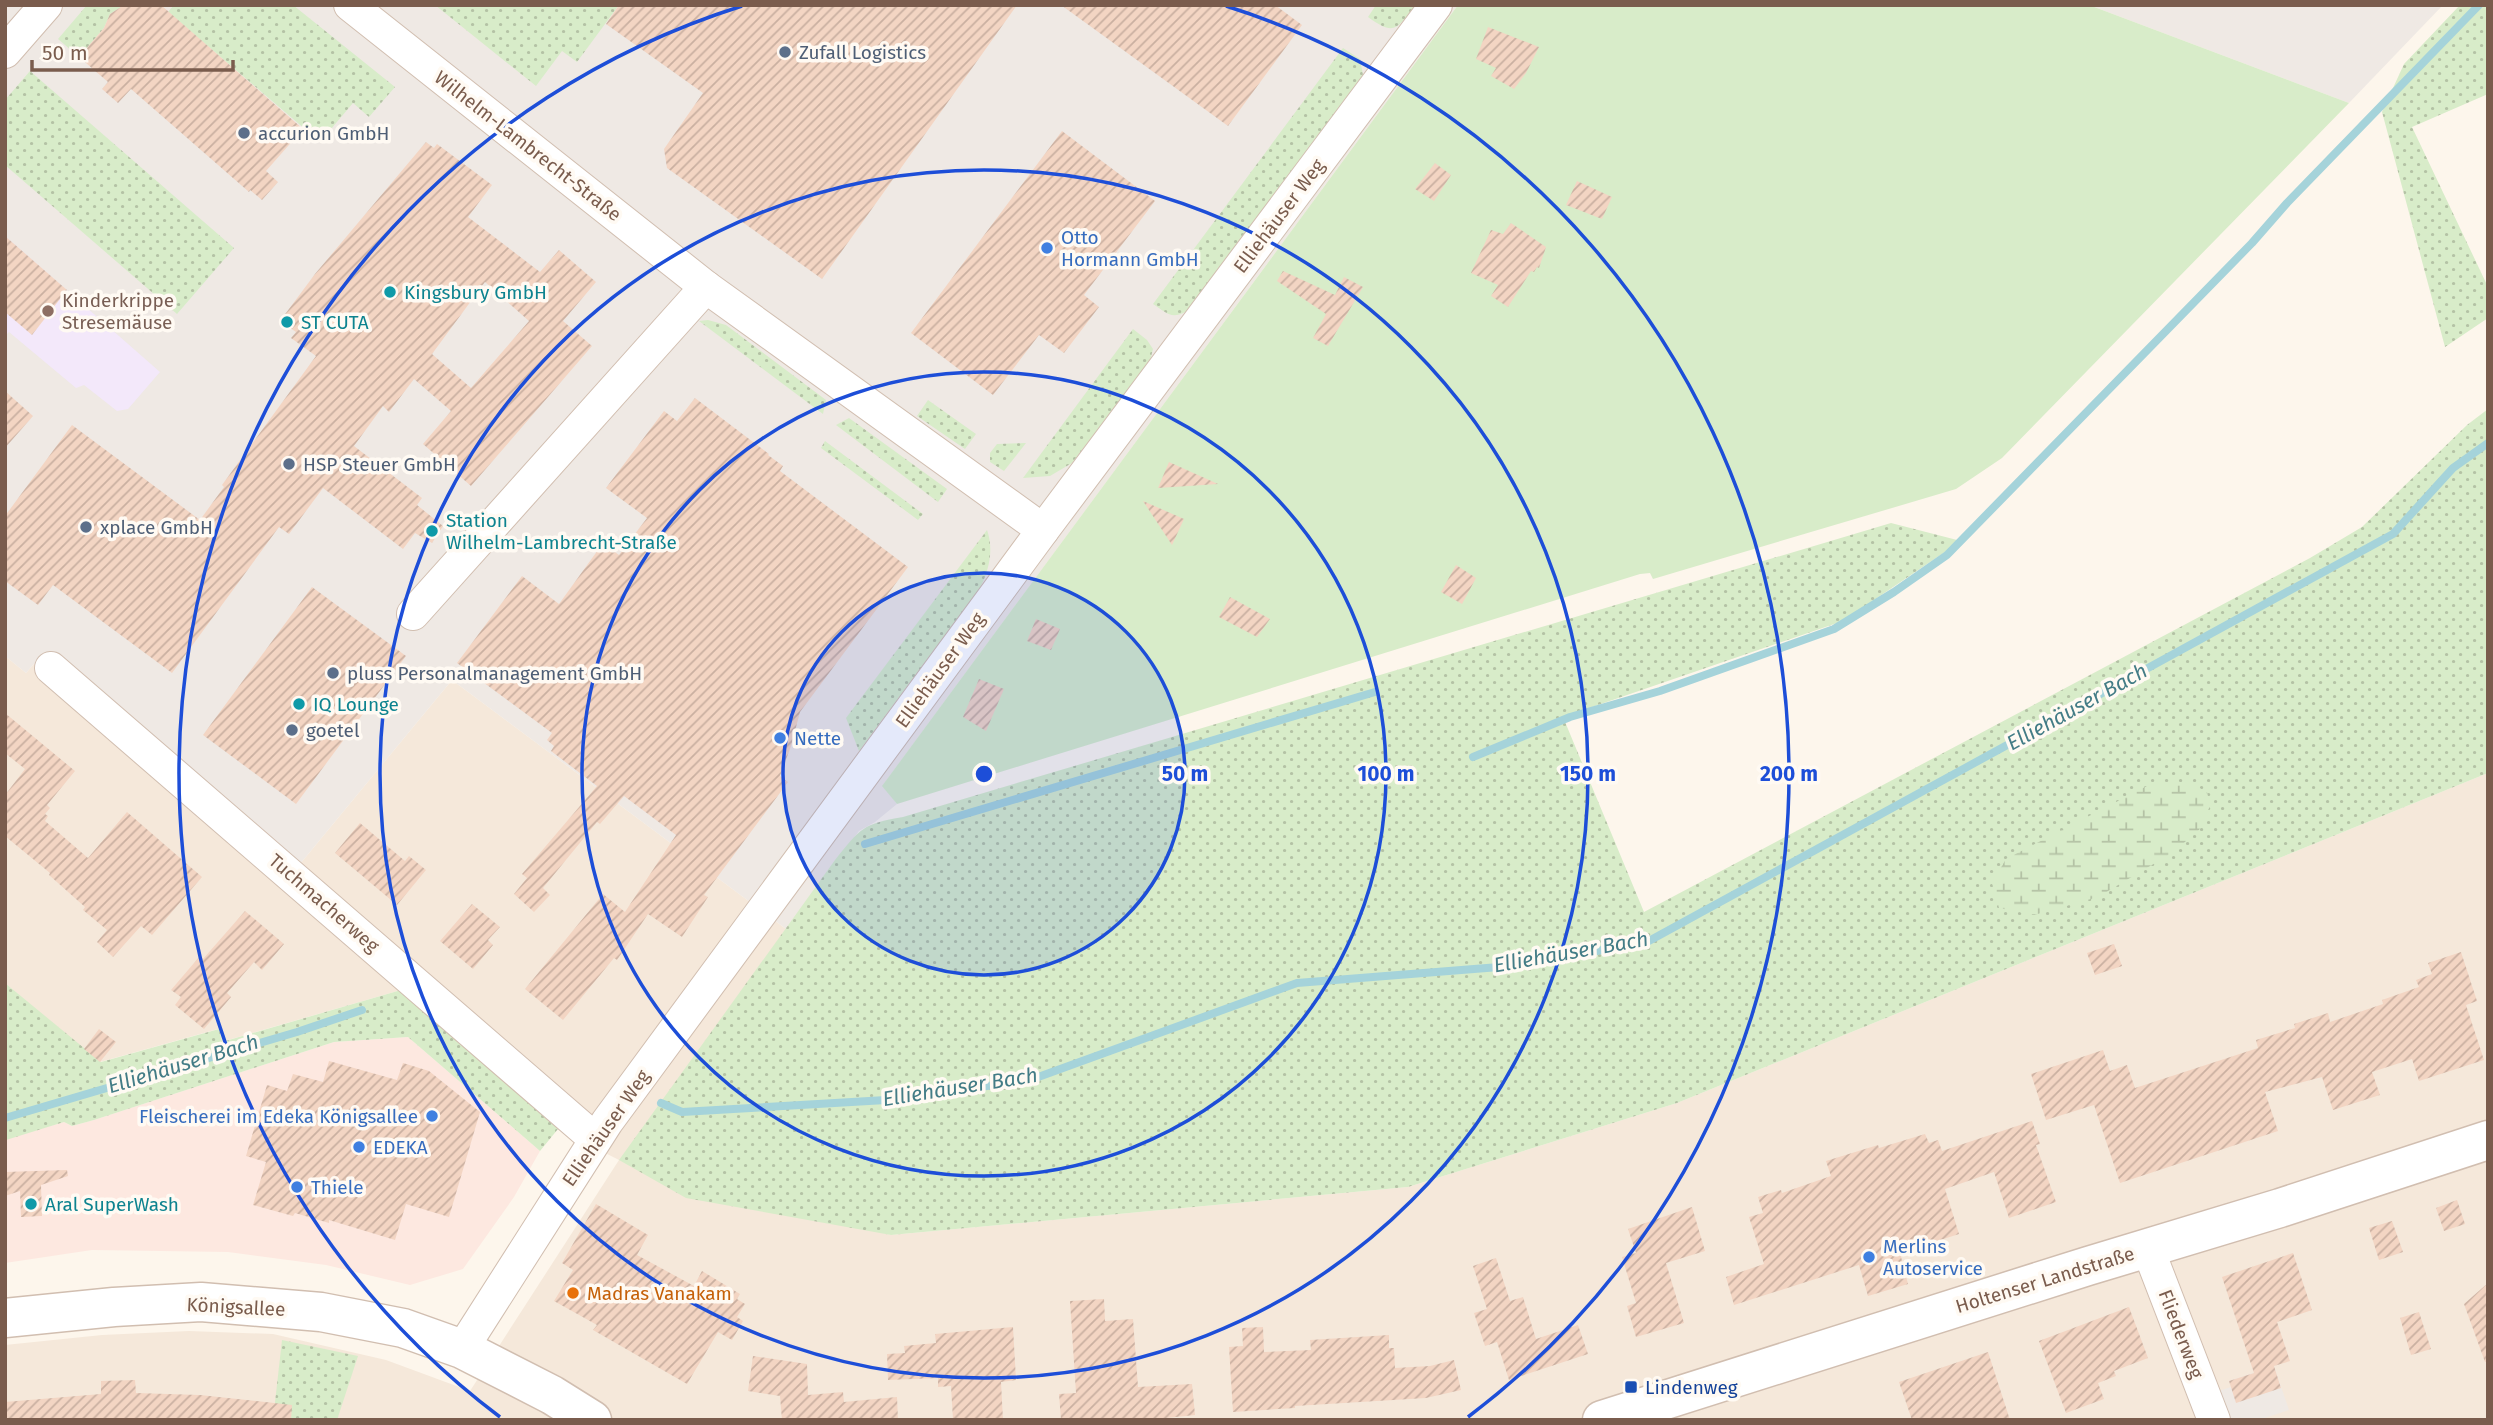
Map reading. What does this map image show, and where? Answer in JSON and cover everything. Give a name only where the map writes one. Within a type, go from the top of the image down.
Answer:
[{"type":"street","points":[[5,52],[46,5]]},
{"type":"street","name":"Wilhelm-Lambrecht-Straße","points":[[349,5],[706,287],[1043,530]]},
{"type":"street","name":"Elliehäuser Weg","points":[[462,1349],[596,1139],[1043,530],[1436,5]]},
{"type":"street","points":[[413,614],[706,287]]},
{"type":"street","name":"Tuchmacherweg","points":[[51,668],[596,1139]]},
{"type":"street","name":"Holtenser Landstraße","points":[[1602,1420],[1674,1409],[2148,1249],[2488,1140]]},
{"type":"street","name":"Fliederweg","points":[[2148,1249],[2214,1420]]},
{"type":"street","name":"Königsallee","points":[[5,1318],[201,1302],[321,1312],[403,1328],[462,1349]]},
{"type":"street","points":[[462,1349],[552,1395],[592,1420]]},
{"type":"shaded area","points":[[5,5],[1458,5],[883,785],[897,804],[859,831],[786,929],[452,680],[300,864],[40,657],[26,673],[5,656]]},
{"type":"shaded area","points":[[2089,5],[2443,5],[2349,103]]},
{"type":"shaded area","name":"Kinderkrippe Stresemäuse","points":[[5,236],[160,372],[128,409],[117,411],[84,385],[76,388],[9,332],[5,336]]},
{"type":"shaded area","points":[[5,656],[26,673],[40,657],[300,864],[452,680],[786,929],[620,1160],[891,1235],[1408,1187],[1677,1103],[2488,773],[2488,1420],[5,1420],[5,1345],[102,1335],[189,1331],[273,1334],[386,1360],[470,1391],[619,1160],[558,1129],[401,990],[221,1042],[218,1029],[100,1062],[53,1024],[5,983]]},
{"type":"shaded area","points":[[408,1037],[540,1151],[514,1197],[463,1269],[410,1285],[326,1265],[228,1252],[92,1250],[5,1263],[5,1139],[64,1122],[72,1126],[94,1120],[334,1042]]},
{"type":"shaded area","points":[[2274,1366],[2289,1410],[2259,1420],[2224,1420],[2215,1392],[2231,1387],[2229,1381]]},
{"type":"green space","points":[[87,5],[124,5],[110,14],[104,28],[79,57],[58,39]]},
{"type":"green space","points":[[174,5],[293,5],[395,87],[369,117],[353,103],[320,142],[168,12]]},
{"type":"green space","points":[[435,5],[619,5],[577,62],[562,51],[536,86]]},
{"type":"green space","points":[[1376,5],[1415,5],[1399,25],[1390,28],[1368,17]]},
{"type":"green space","points":[[1458,5],[2089,5],[2349,103],[2002,458],[1956,489],[1653,579],[1650,573],[1640,574],[897,804],[882,786]]},
{"type":"green space","points":[[2460,5],[2488,5],[2488,94],[2412,127],[2488,287],[2488,318],[2445,347],[2382,112],[2404,64]]},
{"type":"green space","points":[[1343,48],[1360,59],[1363,75],[1187,311],[1173,315],[1153,304]]},
{"type":"green space","points":[[30,71],[234,248],[177,314],[5,165],[5,100]]},
{"type":"green space","points":[[708,320],[726,325],[826,400],[823,414],[699,321]]},
{"type":"green space","points":[[1133,329],[1147,340],[1153,349],[1150,361],[1072,463],[1050,476],[1023,478]]},
{"type":"green space","points":[[928,400],[976,434],[965,449],[917,416]]},
{"type":"green space","points":[[2488,409],[2488,773],[1677,1103],[1408,1187],[891,1235],[686,1198],[619,1160],[835,860],[857,834],[870,825],[1891,523],[1961,541],[1843,621],[1563,717],[1644,912],[2310,558],[2362,527],[2467,425]]},
{"type":"green space","points":[[849,418],[947,489],[938,502],[836,425]]},
{"type":"green space","points":[[825,441],[923,514],[918,520],[821,448]]},
{"type":"green space","points":[[1026,443],[1004,471],[990,462],[990,453],[997,444]]},
{"type":"green space","points":[[987,530],[990,560],[980,588],[859,751],[846,718]]},
{"type":"green space","points":[[2190,783],[2207,792],[2210,806],[2199,830],[2172,853],[2098,897],[2034,915],[1999,908],[1992,883],[2006,859],[2149,785]]},
{"type":"green space","points":[[5,983],[101,1062],[219,1029],[222,1042],[401,990],[558,1129],[540,1151],[408,1037],[334,1042],[94,1120],[72,1126],[64,1122],[6,1140]]},
{"type":"green space","points":[[282,1340],[358,1356],[337,1420],[273,1420]]},
{"type":"building","points":[[124,5],[161,5],[303,129],[266,171],[278,182],[262,200],[250,190],[249,192],[131,89],[118,103],[102,89],[108,82],[79,57],[104,28],[110,14]]},
{"type":"building","points":[[619,5],[1017,5],[822,279],[667,168],[664,149],[703,93],[606,24]]},
{"type":"building","points":[[1061,5],[1275,5],[1302,25],[1228,126]]},
{"type":"building","points":[[1488,27],[1539,47],[1526,73],[1514,89],[1491,76],[1496,68],[1476,59]]},
{"type":"building","name":"Otto Hormann GmbH","points":[[1062,131],[1155,201],[1084,295],[1099,307],[1064,353],[1039,335],[993,395],[911,333]]},
{"type":"building","points":[[426,142],[434,148],[437,144],[492,185],[468,217],[540,272],[559,250],[596,282],[563,321],[592,346],[471,486],[423,444],[451,411],[414,379],[389,412],[383,406],[354,446],[422,498],[417,505],[443,526],[432,543],[415,533],[403,549],[323,488],[289,534],[279,527],[172,673],[53,585],[38,605],[5,581],[5,516],[72,425],[200,520],[224,487],[222,485],[316,356],[291,338],[296,332],[280,321],[315,274]],"holes":[[[485,282],[529,321],[471,388],[432,354]]]},
{"type":"building","points":[[1435,163],[1451,175],[1434,201],[1415,189]]},
{"type":"building","points":[[1577,181],[1612,197],[1602,219],[1566,205]]},
{"type":"building","points":[[1511,223],[1546,247],[1539,268],[1531,271],[1508,307],[1491,296],[1498,285],[1471,273],[1491,230],[1503,234]]},
{"type":"building","points":[[5,236],[67,290],[32,335],[5,312]]},
{"type":"building","points":[[1283,271],[1335,295],[1344,277],[1363,287],[1328,346],[1313,338],[1326,314],[1277,281]]},
{"type":"building","points":[[5,391],[33,416],[5,448]]},
{"type":"building","points":[[695,398],[783,466],[780,471],[908,567],[800,712],[780,776],[788,782],[704,895],[708,897],[682,937],[648,914],[617,960],[614,958],[563,1020],[525,989],[603,894],[625,912],[676,835],[624,796],[600,824],[597,822],[543,888],[550,895],[534,912],[514,894],[527,878],[522,874],[597,786],[551,751],[554,746],[547,740],[552,733],[457,663],[522,576],[559,604],[603,543],[619,555],[647,518],[606,488],[664,411],[677,421]]},
{"type":"building","points":[[1169,462],[1218,484],[1158,488]]},
{"type":"building","points":[[1143,501],[1184,519],[1172,545]]},
{"type":"building","points":[[1456,565],[1476,578],[1462,604],[1441,592]]},
{"type":"building","name":"IQ Lounge","points":[[312,587],[406,656],[296,804],[203,735]]},
{"type":"building","points":[[1230,597],[1270,619],[1257,637],[1219,617]]},
{"type":"building","points":[[1036,619],[1060,629],[1051,650],[1027,641]]},
{"type":"building","points":[[979,679],[1004,689],[986,731],[963,717]]},
{"type":"building","points":[[5,713],[75,771],[47,805],[50,808],[45,814],[48,816],[45,821],[88,858],[127,812],[202,877],[152,935],[141,926],[113,957],[97,942],[107,930],[83,910],[85,907],[49,875],[50,873],[5,836],[5,795],[25,769],[5,753]]},
{"type":"building","points":[[360,823],[405,861],[409,856],[426,870],[397,905],[335,853]]},
{"type":"building","points":[[472,904],[500,927],[488,940],[493,945],[473,969],[440,941]]},
{"type":"building","points":[[245,911],[284,944],[262,970],[254,962],[227,993],[231,997],[204,1029],[175,1005],[181,997],[171,990],[200,956],[203,959]]},
{"type":"building","points":[[2114,944],[2122,966],[2095,975],[2087,953]]},
{"type":"building","points":[[2461,952],[2477,1001],[2466,1005],[2484,1060],[2419,1081],[2412,1059],[2372,1072],[2380,1095],[2333,1110],[2322,1077],[2265,1092],[2278,1131],[2120,1183],[2094,1105],[2046,1120],[2031,1074],[2103,1050],[2110,1071],[2127,1065],[2135,1088],[2258,1048],[2256,1040],[2295,1028],[2294,1024],[2328,1013],[2330,1022],[2383,1004],[2382,1000],[2419,987],[2416,980],[2432,974],[2428,963]]},
{"type":"building","points":[[99,1029],[116,1042],[100,1062],[84,1049]]},
{"type":"building","name":"EDEKA","points":[[329,1061],[397,1080],[403,1063],[429,1071],[480,1112],[449,1217],[406,1204],[395,1240],[329,1220],[329,1223],[295,1213],[293,1216],[253,1205],[266,1162],[246,1156],[267,1085],[287,1091],[293,1074],[323,1082]]},
{"type":"building","points":[[2032,1121],[2040,1144],[2036,1145],[2056,1202],[2009,1218],[1994,1172],[1945,1189],[1959,1234],[1900,1253],[1908,1284],[1868,1296],[1859,1265],[1734,1305],[1726,1277],[1764,1264],[1749,1217],[1763,1213],[1758,1197],[1781,1190],[1782,1193],[1831,1176],[1826,1161],[1878,1145],[1879,1148],[1925,1134],[1929,1143],[1938,1140],[1942,1151]]},
{"type":"building","name":"Aral SuperWash","points":[[67,1170],[68,1176],[41,1185],[42,1216],[21,1217],[20,1191],[5,1196],[5,1172]]},
{"type":"building","points":[[2457,1200],[2465,1224],[2444,1231],[2436,1208]]},
{"type":"building","points":[[596,1204],[648,1235],[637,1255],[694,1286],[702,1271],[740,1294],[737,1299],[745,1304],[737,1317],[743,1321],[732,1340],[718,1332],[687,1384],[593,1330],[597,1325],[554,1301],[573,1270],[562,1263]]},
{"type":"building","points":[[1692,1207],[1705,1251],[1666,1263],[1684,1323],[1636,1337],[1627,1306],[1636,1303],[1622,1257],[1636,1253],[1628,1229]]},
{"type":"building","points":[[2392,1221],[2403,1252],[2379,1260],[2369,1228]]},
{"type":"building","points":[[2293,1253],[2312,1310],[2277,1322],[2290,1361],[2274,1366],[2281,1388],[2236,1403],[2229,1381],[2254,1373],[2222,1277]]},
{"type":"building","points":[[1496,1258],[1510,1301],[1523,1297],[1536,1339],[1578,1325],[1588,1354],[1509,1380],[1497,1342],[1485,1346],[1474,1313],[1487,1309],[1473,1266]]},
{"type":"building","points":[[2488,1283],[2488,1361],[2485,1362],[2464,1304]]},
{"type":"building","points":[[1104,1299],[1105,1321],[1133,1319],[1138,1387],[1192,1384],[1195,1415],[1147,1420],[1061,1420],[1059,1394],[1076,1393],[1070,1301]]},
{"type":"building","points":[[2129,1307],[2148,1358],[2114,1371],[2116,1376],[2098,1383],[2104,1399],[2066,1413],[2039,1341]]},
{"type":"building","points":[[2419,1312],[2431,1349],[2411,1355],[2400,1318]]},
{"type":"building","points":[[1013,1327],[1016,1380],[1001,1382],[1003,1420],[953,1420],[951,1386],[938,1387],[938,1378],[888,1380],[887,1354],[905,1353],[904,1346],[936,1343],[935,1334]]},
{"type":"building","points":[[1263,1327],[1264,1352],[1311,1350],[1310,1340],[1389,1335],[1389,1348],[1394,1348],[1395,1368],[1430,1366],[1454,1360],[1461,1390],[1426,1398],[1233,1412],[1229,1347],[1243,1346],[1242,1328]]},
{"type":"building","points":[[1988,1352],[2010,1420],[1912,1420],[1899,1382]]},
{"type":"building","points":[[753,1356],[807,1364],[808,1395],[843,1392],[844,1402],[897,1397],[898,1420],[782,1420],[780,1396],[748,1391]]},
{"type":"building","points":[[135,1380],[136,1393],[200,1395],[292,1405],[291,1420],[5,1420],[5,1402],[101,1394],[101,1381]]},
{"type":"waterway","points":[[1473,757],[1570,717],[1660,691],[1834,629],[1947,555],[2252,243],[2287,203],[2479,5]]},
{"type":"waterway","name":"Elliehäuser Bach","points":[[661,1103],[682,1112],[886,1100],[1030,1080],[1297,983],[1512,966],[1647,942],[2393,534],[2453,468],[2488,443]]},
{"type":"waterway","points":[[865,844],[1375,692]]},
{"type":"waterway","name":"Elliehäuser Bach","points":[[5,1118],[297,1032],[362,1010]]},
{"type":"place","name":"Zufall Logistics","points":[[785,52]]},
{"type":"place","name":"accurion GmbH","points":[[244,133]]},
{"type":"place","name":"Otto Hormann GmbH","points":[[1047,248]]},
{"type":"place","name":"Kingsbury GmbH","points":[[390,292]]},
{"type":"place","name":"Kinderkrippe Stresemäuse","points":[[48,311]]},
{"type":"place","name":"ST CUTA","points":[[287,322]]},
{"type":"place","name":"HSP Steuer GmbH","points":[[289,464]]},
{"type":"place","name":"xplace GmbH","points":[[86,527]]},
{"type":"place","name":"Station Wilhelm-Lambrecht-Straße","points":[[432,531]]},
{"type":"place","name":"pluss Personalmanagement GmbH","points":[[333,673]]},
{"type":"place","name":"IQ Lounge","points":[[299,704]]},
{"type":"place","name":"goetel","points":[[292,730]]},
{"type":"place","name":"Nette","points":[[780,738]]},
{"type":"place","name":"Fleischerei im Edeka Königsallee","points":[[432,1116]]},
{"type":"place","name":"EDEKA","points":[[359,1147]]},
{"type":"place","name":"Thiele","points":[[297,1187]]},
{"type":"place","name":"Aral SuperWash","points":[[31,1204]]},
{"type":"place","name":"Merlins Autoservice","points":[[1869,1257]]},
{"type":"place","name":"Madras Vanakam","points":[[573,1293]]},
{"type":"place","name":"Lindenweg","points":[[1631,1387]]}]
